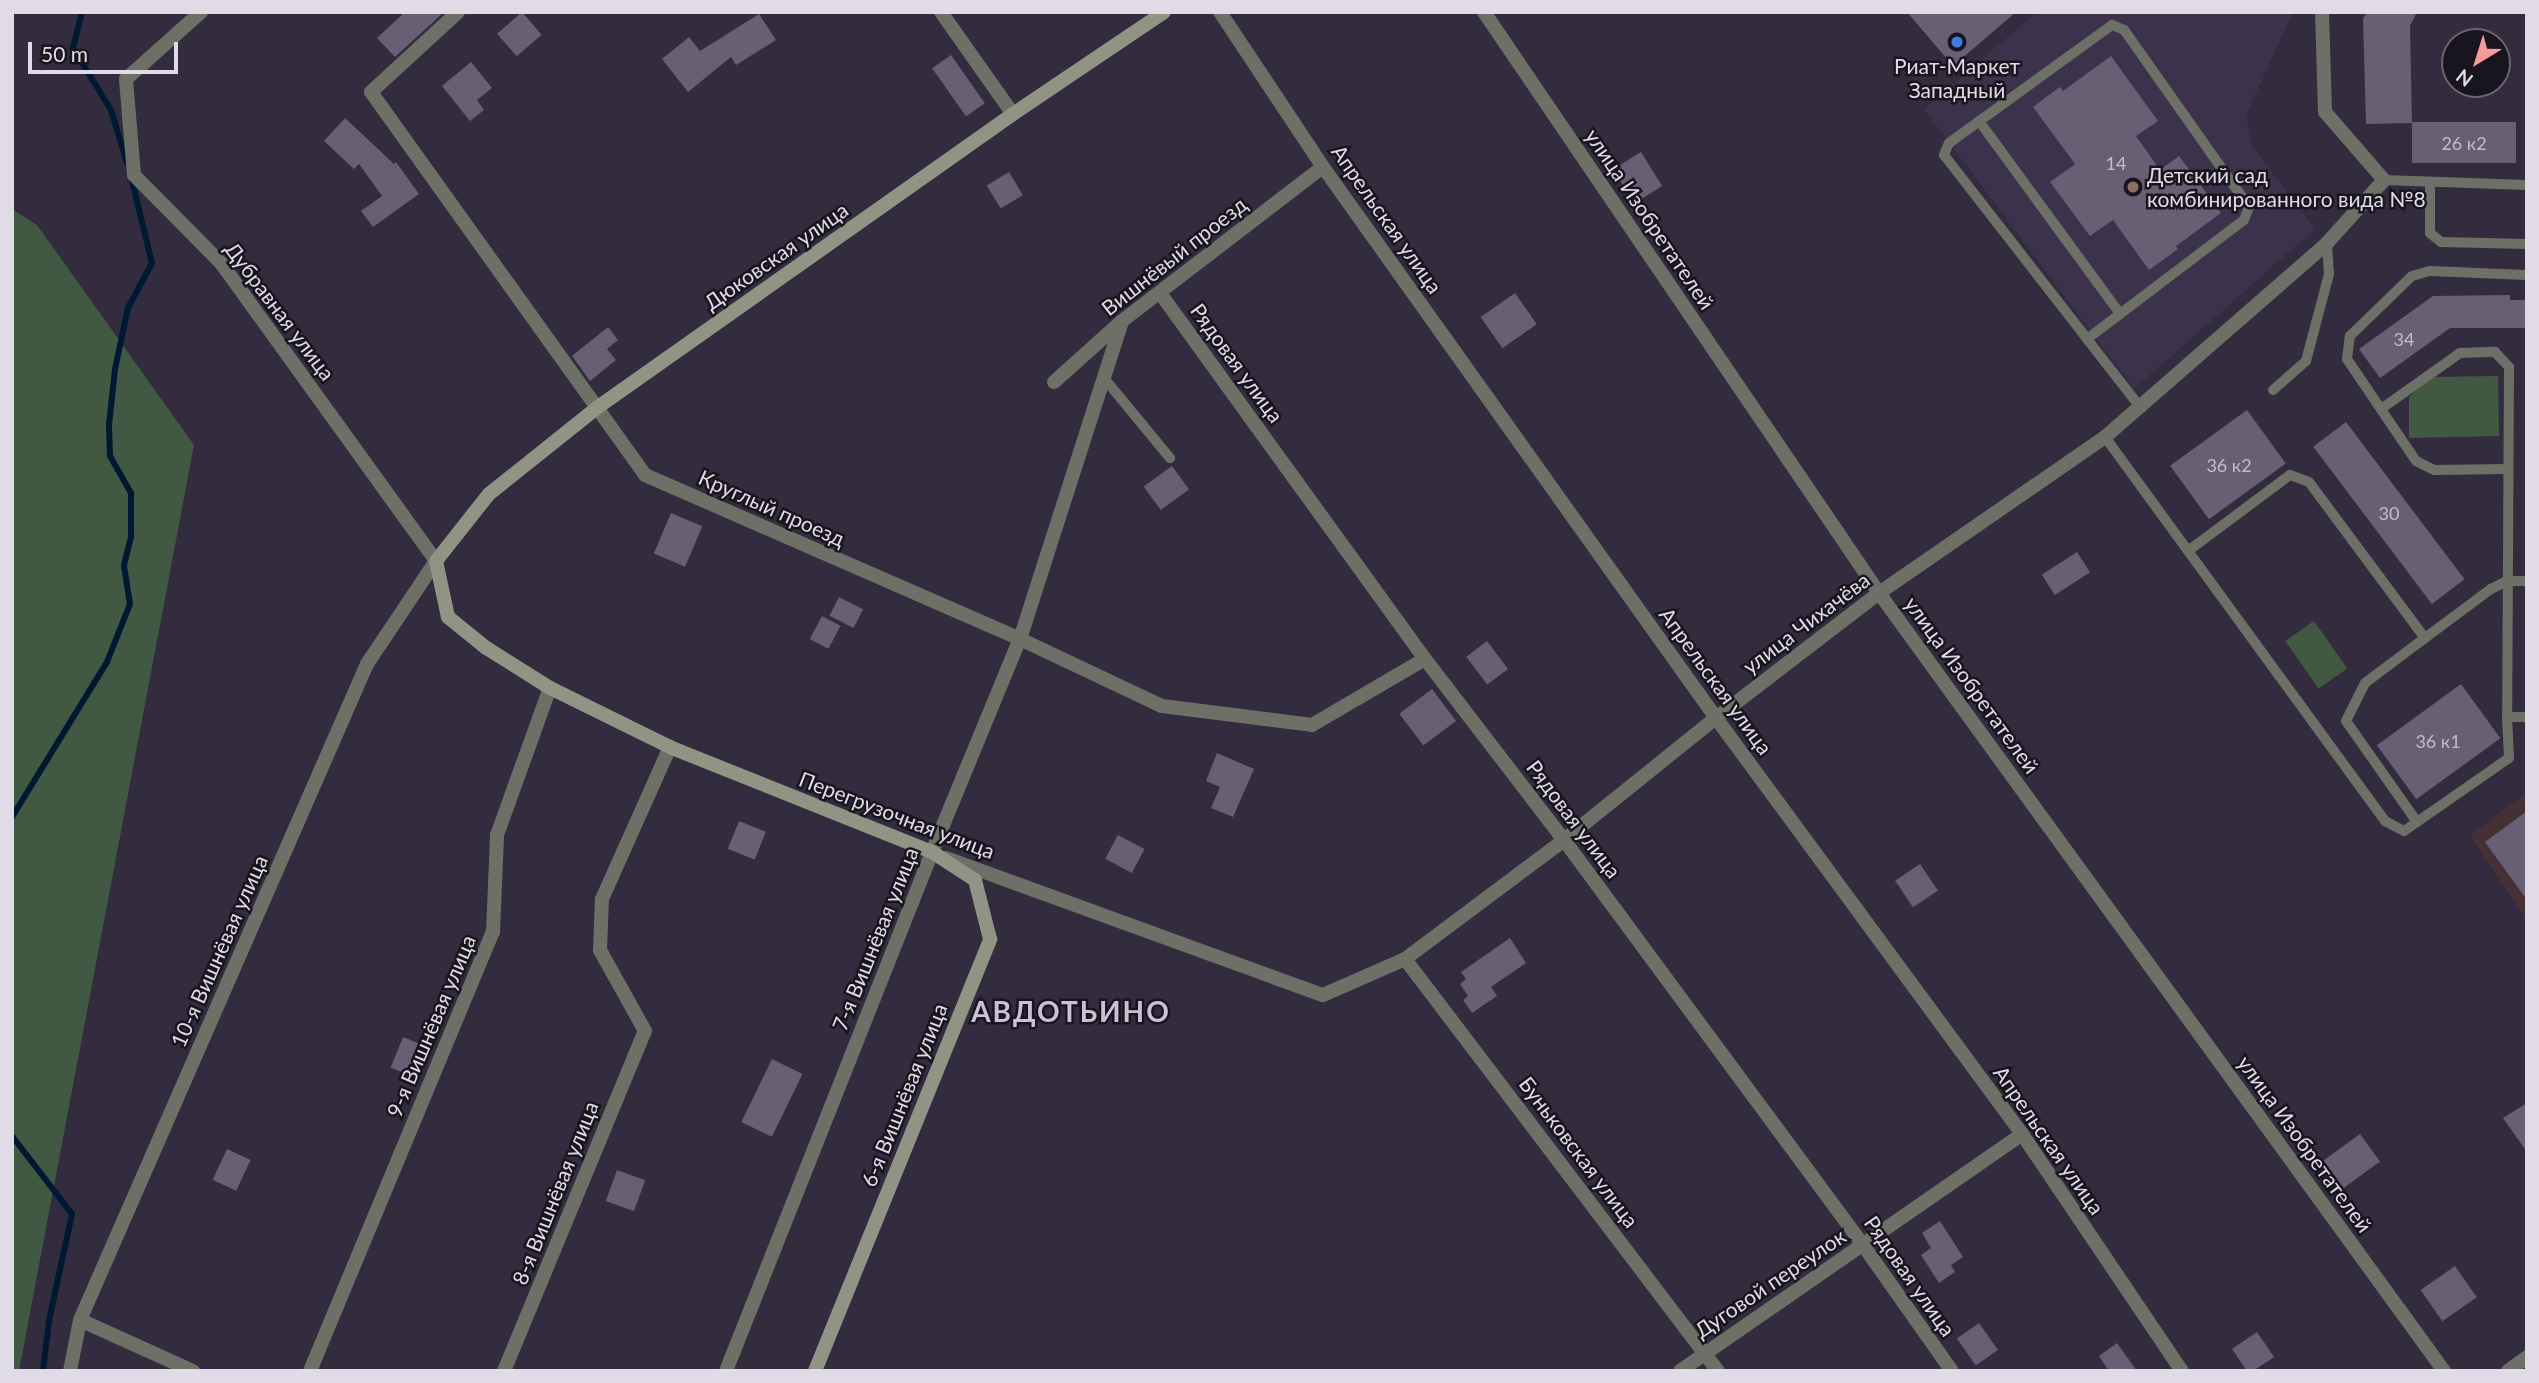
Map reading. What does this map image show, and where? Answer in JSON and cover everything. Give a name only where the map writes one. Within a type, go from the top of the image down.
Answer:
[{"type":"street","name":"Дубравная улица","points":[[201,12],[126,79],[134,175],[221,263],[436,561]]},
{"type":"street","name":"Круглый проезд","points":[[458,12],[371,92],[645,475],[1020,639],[1163,706],[1312,725],[1425,659]]},
{"type":"street","points":[[941,12],[1013,114]]},
{"type":"street","name":"Дюковская улица","points":[[436,561],[489,494],[598,407],[1013,114],[1164,12]]},
{"type":"street","name":"Апрельская улица","points":[[1220,12],[1323,167],[1716,718],[2022,1134],[2182,1371]]},
{"type":"street","name":"улица Изобретателей","points":[[1484,12],[1879,593],[2444,1371]]},
{"type":"street","points":[[2322,12],[2325,112],[2384,180]]},
{"type":"street","name":"Вишнёвый проезд","points":[[1054,382],[1122,321],[1323,167]]},
{"type":"street","name":"улица Чихачёва","points":[[1405,960],[1564,840],[1716,718],[1879,593],[2105,437],[2327,243],[2384,180]]},
{"type":"street","name":"Рядовая улица","points":[[1160,293],[1425,659],[1564,840],[1863,1245],[1952,1371]]},
{"type":"street","name":"7-я Вишнёвая улица","points":[[726,1371],[932,852],[1020,639],[1122,321]]},
{"type":"street","name":"Перегрузочная улица","points":[[436,561],[448,617],[485,647],[550,688],[670,747],[932,852],[1323,995],[1405,960]]},
{"type":"street","name":"10-я Вишнёвая улица","points":[[70,1371],[80,1320],[367,664],[436,561]]},
{"type":"street","name":"9-я Вишнёвая улица","points":[[310,1371],[493,932],[497,835],[550,688]]},
{"type":"street","name":"8-я Вишнёвая улица","points":[[504,1371],[645,1031],[600,950],[602,899],[670,747]]},
{"type":"street","name":"6-я Вишнёвая улица","points":[[815,1371],[990,939],[975,880],[932,852]]},
{"type":"street","name":"Буньковская улица","points":[[1405,960],[1718,1371]]},
{"type":"street","name":"Дуговой переулок","points":[[1680,1371],[2022,1134]]},
{"type":"street","points":[[80,1320],[193,1371]]},
{"type":"street","points":[[2508,1371],[2527,1357]]},
{"type":"lane","points":[[2087,339],[2244,220],[2249,208],[2123,30],[2112,25],[1949,143],[1944,155],[2087,339],[2141,408]]},
{"type":"lane","points":[[1979,121],[2120,314]]},
{"type":"lane","points":[[2384,180],[2527,185]]},
{"type":"lane","points":[[2430,182],[2430,233],[2441,242],[2527,244]]},
{"type":"lane","points":[[2273,390],[2306,361],[2329,274],[2327,243]]},
{"type":"lane","points":[[2508,469],[2434,470],[2416,461],[2347,359],[2350,336],[2412,276],[2430,271],[2527,275]]},
{"type":"lane","points":[[2105,437],[2385,821],[2404,831],[2509,758],[2509,367],[2495,352],[2460,353],[2381,409]]},
{"type":"lane","points":[[1104,378],[1170,458]]},
{"type":"lane","points":[[2188,551],[2290,475],[2309,482],[2425,638]]},
{"type":"lane","points":[[2417,822],[2346,721],[2365,683],[2491,589],[2507,581],[2527,581]]},
{"type":"lane","points":[[2507,717],[2527,717]]},
{"type":"shaded area","name":"Детский сад комбинированного вида №8","points":[[2037,12],[2293,12],[2246,115],[2252,146],[2315,229],[2134,389],[1924,109]]},
{"type":"shaded area","points":[[2527,792],[2527,920],[2470,835]]},
{"type":"green space","points":[[12,209],[37,225],[194,445],[19,1371],[12,1371]]},
{"type":"green space","points":[[2498,376],[2499,436],[2409,438],[2409,397],[2430,377]]},
{"type":"green space","points":[[2314,621],[2347,669],[2319,689],[2285,641]]},
{"type":"building","points":[[405,12],[444,12],[395,57],[377,38]]},
{"type":"building","points":[[522,12],[542,35],[517,56],[497,34]]},
{"type":"building","name":"Риат-Маркет Западный","points":[[1907,12],[2016,12],[1953,66]]},
{"type":"building","points":[[2367,12],[2417,12],[2410,26],[2412,123],[2366,124],[2363,19]]},
{"type":"building","points":[[759,14],[776,40],[736,65],[731,57],[688,92],[662,59],[689,37],[700,51]]},
{"type":"building","points":[[951,55],[985,103],[966,117],[932,68]]},
{"type":"building","points":[[2111,56],[2158,121],[2136,136],[2160,170],[2179,156],[2221,213],[2149,270],[2113,220],[2090,236],[2050,182],[2075,164],[2033,107],[2060,87],[2063,91]]},
{"type":"building","points":[[471,62],[492,88],[477,100],[484,110],[470,121],[442,86]]},
{"type":"building","points":[[345,118],[394,164],[396,162],[419,194],[373,227],[361,211],[382,196],[359,164],[354,169],[324,141]]},
{"type":"building","points":[[2412,122],[2516,122],[2516,163],[2412,163]]},
{"type":"building","points":[[1641,152],[1662,186],[1634,203],[1613,169]]},
{"type":"building","points":[[1009,172],[1023,195],[1001,209],[987,185]]},
{"type":"building","points":[[1515,293],[1537,324],[1502,348],[1481,317]]},
{"type":"building","points":[[2510,295],[2510,300],[2527,300],[2527,328],[2450,328],[2380,378],[2359,349],[2433,296]]},
{"type":"building","points":[[608,327],[618,340],[607,349],[616,360],[590,381],[572,356]]},
{"type":"building","points":[[2247,410],[2286,463],[2209,519],[2170,466]]},
{"type":"building","points":[[2346,422],[2465,579],[2432,604],[2313,447]]},
{"type":"building","points":[[1172,466],[1189,489],[1161,510],[1144,487]]},
{"type":"building","points":[[671,513],[702,526],[685,567],[654,554]]},
{"type":"building","points":[[2077,552],[2090,572],[2055,595],[2042,575]]},
{"type":"building","points":[[839,597],[863,609],[854,628],[829,616]]},
{"type":"building","points":[[822,616],[841,626],[828,649],[810,639]]},
{"type":"building","points":[[1487,641],[1508,669],[1487,685],[1466,657]]},
{"type":"building","points":[[2461,684],[2500,738],[2416,799],[2377,745]]},
{"type":"building","points":[[1432,689],[1456,721],[1423,746],[1399,714]]},
{"type":"building","points":[[1217,753],[1254,769],[1233,817],[1211,808],[1220,787],[1206,781]]},
{"type":"building","points":[[2527,811],[2527,900],[2485,842]]},
{"type":"building","points":[[739,821],[766,832],[755,860],[728,849]]},
{"type":"building","points":[[1118,835],[1144,849],[1132,873],[1105,859]]},
{"type":"building","points":[[1920,864],[1938,891],[1913,907],[1895,881]]},
{"type":"building","points":[[1510,938],[1526,963],[1491,987],[1497,996],[1472,1013],[1463,1000],[1468,996],[1460,984],[1466,979],[1461,972]]},
{"type":"building","points":[[403,1037],[423,1045],[411,1076],[391,1068]]},
{"type":"building","points":[[772,1059],[803,1074],[772,1137],[741,1122]]},
{"type":"building","points":[[2527,1103],[2527,1152],[2503,1118]]},
{"type":"building","points":[[2360,1134],[2380,1162],[2344,1188],[2324,1160]]},
{"type":"building","points":[[227,1149],[251,1160],[236,1191],[213,1180]]},
{"type":"building","points":[[617,1170],[645,1180],[634,1211],[606,1201]]},
{"type":"building","points":[[1940,1221],[1963,1257],[1951,1265],[1955,1272],[1939,1283],[1921,1255],[1931,1248],[1922,1233]]},
{"type":"building","points":[[2455,1266],[2477,1297],[2442,1321],[2421,1290]]},
{"type":"building","points":[[1979,1323],[1998,1350],[1976,1366],[1957,1338]]},
{"type":"building","points":[[2257,1332],[2274,1357],[2253,1371],[2247,1371],[2232,1349]]},
{"type":"building","points":[[2117,1343],[2137,1371],[2109,1371],[2099,1356]]},
{"type":"waterway","points":[[82,12],[73,48],[111,110],[127,163]]},
{"type":"waterway","points":[[12,817],[107,662],[130,604],[124,565],[131,536],[131,493],[110,456],[109,425],[115,369],[128,308],[152,263],[131,177]]},
{"type":"waterway","points":[[12,1136],[72,1214],[49,1320],[43,1371]]},
{"type":"place","name":"Риат-Маркет Западный","points":[[1957,42]]},
{"type":"place","name":"Детский сад комбинированного вида №8","points":[[2133,187]]},
{"type":"district","name":"АВДОТЬИНО","points":[[1071,1011]]}]
